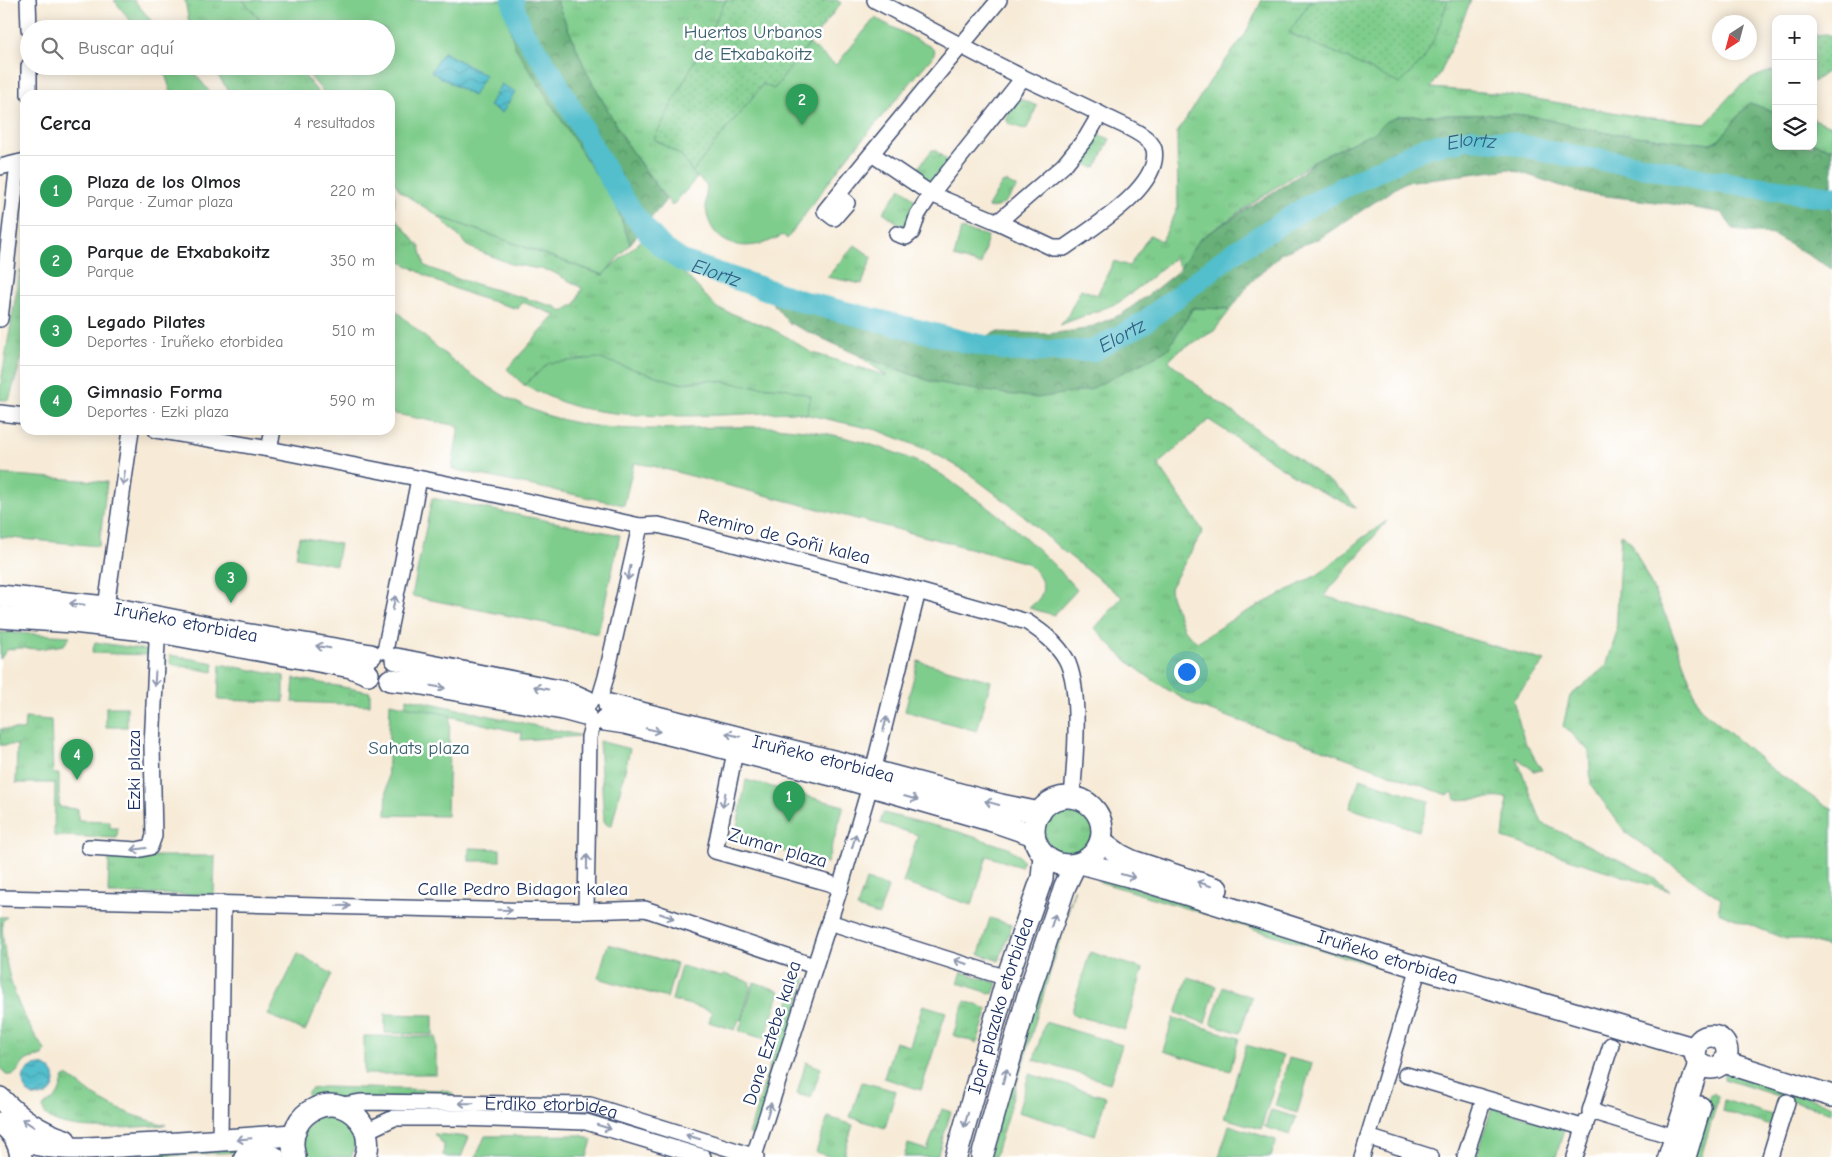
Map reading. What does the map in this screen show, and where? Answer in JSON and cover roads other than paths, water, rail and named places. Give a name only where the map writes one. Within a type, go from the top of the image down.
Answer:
[{"type":"main road","name":"Iruñeko etorbidea","points":[[0,596],[106,607],[380,660],[569,693],[596,710],[625,723],[735,752],[1040,813]]},
{"type":"main road","name":"Iruñeko etorbidea","points":[[0,617],[73,622],[154,631],[352,667],[380,660]]},
{"type":"main road","name":"Iruñeko etorbidea","points":[[380,660],[379,682],[390,680],[411,682],[563,709],[596,710],[871,778],[1034,835]]},
{"type":"main road","points":[[1063,797],[1072,797],[1084,800],[1094,808],[1100,818],[1103,829],[1097,850],[1090,858],[1078,864],[1064,865],[1053,862],[1037,846],[1034,835],[1035,823],[1046,805],[1063,797]]},
{"type":"main road","name":"Iruñeko etorbidea","points":[[1101,841],[1120,856],[1132,861],[1437,958],[1832,1096]]},
{"type":"main road","name":"Ipar plazako etorbidea","points":[[956,1157],[1008,978],[1042,878],[1044,855]]},
{"type":"main road","name":"Iruñeko etorbidea","points":[[1078,864],[1133,878],[1711,1055],[1832,1082]]},
{"type":"main road","name":"Ipar plazako etorbidea","points":[[982,1157],[1030,992],[1065,886],[1078,864]]},
{"type":"main road","points":[[1672,1147],[1697,1074],[1711,1055]]},
{"type":"main road","points":[[1685,1157],[1710,1078],[1711,1055]]},
{"type":"main road","points":[[0,1098],[21,1119],[34,1128],[89,1148]]},
{"type":"main road","points":[[295,1157],[292,1147],[292,1135],[296,1124],[304,1114],[314,1108],[326,1105],[338,1106],[350,1111],[360,1120],[366,1131],[368,1142],[365,1157]]},
{"type":"main road","points":[[0,1123],[7,1127],[18,1147],[29,1143],[70,1149],[292,1135]]},
{"type":"main road","points":[[246,1157],[274,1157]]},
{"type":"street","points":[[28,0],[29,20]]},
{"type":"street","points":[[872,154],[931,194],[998,222],[1053,248],[1064,248],[1129,201],[1146,180],[1154,160],[1154,148],[1148,138],[1023,78],[875,0]]},
{"type":"street","points":[[838,196],[999,0]]},
{"type":"street","points":[[29,75],[29,90]]},
{"type":"street","points":[[897,234],[906,236],[912,232],[918,214],[931,194],[1023,78]]},
{"type":"street","points":[[998,222],[1064,166],[1086,138],[1100,114]]},
{"type":"street","points":[[0,167],[20,162]]},
{"type":"street","points":[[0,319],[20,176]]},
{"type":"street","points":[[0,413],[20,415]]},
{"type":"street","points":[[106,607],[130,435]]},
{"type":"street","name":"Remiro de Goñi kalea","points":[[187,435],[269,448],[640,526],[658,525],[918,591],[1027,622],[1043,632],[1057,646],[1073,676],[1076,709],[1075,769],[1072,797]]},
{"type":"street","points":[[269,448],[272,435]]},
{"type":"street","points":[[380,660],[419,479]]},
{"type":"street","points":[[586,911],[589,737],[606,677],[640,526]]},
{"type":"street","points":[[871,778],[918,591]]},
{"type":"street","name":"Ezki plaza","points":[[89,847],[137,850],[150,847],[154,836],[152,746],[157,642],[154,631]]},
{"type":"street","name":"Zumar plaza","points":[[735,752],[715,851],[829,883],[840,888]]},
{"type":"street","name":"Done Eztebe kalea","points":[[755,1157],[840,888],[871,778]]},
{"type":"street","name":"Calle Pedro Bidagor kalea","points":[[0,898],[586,911],[645,909],[814,966]]},
{"type":"street","points":[[220,1141],[223,903]]},
{"type":"street","points":[[829,922],[1008,978]]},
{"type":"street","points":[[1362,1157],[1419,967]]},
{"type":"street","points":[[1575,1157],[1611,1045]]},
{"type":"street","points":[[1406,1075],[1585,1128]]},
{"type":"street","points":[[1465,1157],[1484,1099]]},
{"type":"street","name":"Erdiko etorbidea","points":[[338,1106],[362,1102],[590,1105],[755,1157]]},
{"type":"street","points":[[1770,1157],[1788,1102]]},
{"type":"street","points":[[1590,1111],[1672,1147]]},
{"type":"street","name":"Erdiko etorbidea","points":[[366,1131],[394,1118],[586,1122],[703,1157]]},
{"type":"street","points":[[1368,1137],[1431,1157]]},
{"type":"water","points":[[443,52],[485,75],[473,96],[431,72]]},
{"type":"water","points":[[501,84],[515,92],[502,113],[489,106]]},
{"type":"water","points":[[39,1065],[45,1066],[50,1070],[54,1075],[54,1087],[50,1092],[45,1096],[39,1097],[33,1096],[28,1092],[24,1087],[23,1081],[24,1075],[28,1070],[33,1066]]},
{"type":"waterway","name":"Elortz","points":[[513,0],[523,32],[552,74],[610,178],[634,215],[663,248],[682,261],[804,302],[970,343],[1012,351],[1092,351],[1142,324],[1230,255],[1300,211],[1338,190],[1426,147],[1468,139],[1508,142],[1554,153],[1648,167],[1703,180],[1832,197]]},
{"type":"place","name":"Parque de Etxabakoitz","points":[[802,125]]},
{"type":"place","name":"Legado Pilates","points":[[231,603]]},
{"type":"place","name":"Gimnasio Forma","points":[[77,780]]},
{"type":"place","name":"Plaza de los Olmos","points":[[789,822]]},
{"type":"park label","name":"Huertos Urbanos de Etxabakoitz","points":[[753,43]]},
{"type":"park label","name":"Sahats plaza","points":[[419,748]]}]
